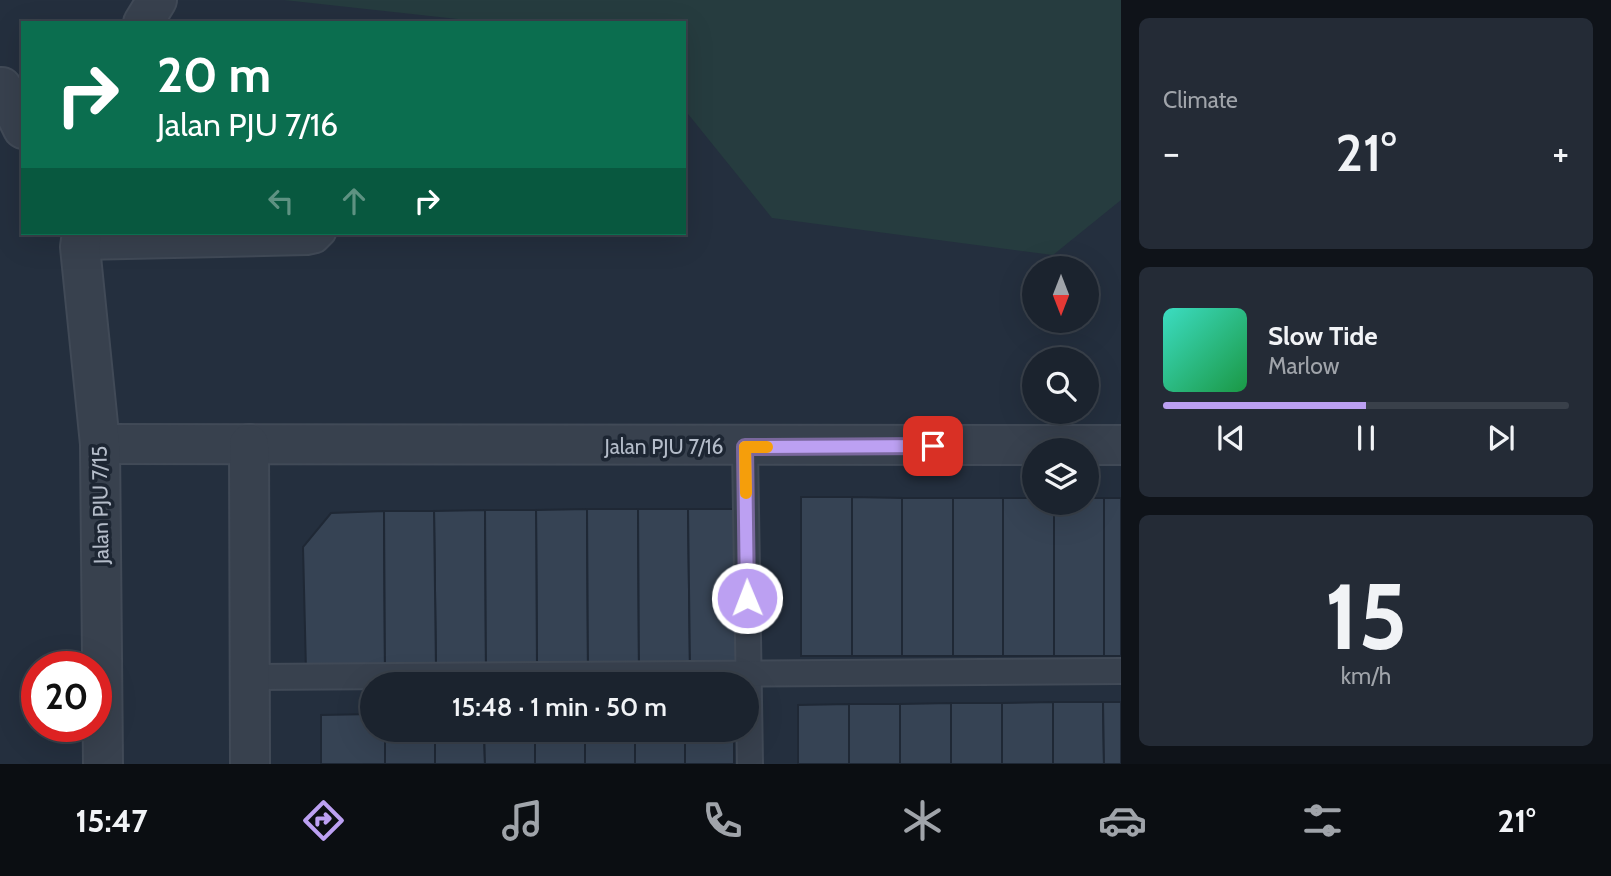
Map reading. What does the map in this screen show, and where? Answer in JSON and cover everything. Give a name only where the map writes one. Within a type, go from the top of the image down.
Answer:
[{"type":"street","points":[[145,21],[157,0]]},
{"type":"street","points":[[8,86],[21,123]]},
{"type":"street","name":"Jalan PJU 7/15","points":[[78,237],[100,444],[103,764]]},
{"type":"street","name":"Jalan PJU 7/16","points":[[100,444],[745,447],[1121,445]]},
{"type":"street","points":[[249,444],[250,764]]},
{"type":"lane","points":[[78,237],[307,242],[316,240],[321,235]]},
{"type":"lane","points":[[745,447],[748,672]]},
{"type":"lane","points":[[759,674],[1121,671]]},
{"type":"lane","points":[[250,677],[360,676]]},
{"type":"lane","points":[[750,742],[750,764]]},
{"type":"green space","points":[[284,0],[1121,0],[1121,200],[1053,255],[772,218],[686,111],[686,21],[476,21]]},
{"type":"building","points":[[380,235],[581,235],[581,236]]},
{"type":"building","points":[[801,497],[852,497],[852,656],[801,656]]},
{"type":"building","points":[[852,497],[902,498],[902,656],[852,656]]},
{"type":"building","points":[[902,498],[953,498],[953,656],[902,656]]},
{"type":"building","points":[[953,498],[1003,498],[1003,656],[953,656]]},
{"type":"building","points":[[1003,498],[1022,498],[1022,515],[1054,515],[1054,656],[1003,656]]},
{"type":"building","points":[[1099,498],[1104,498],[1104,656],[1054,656],[1054,515],[1099,515]]},
{"type":"building","points":[[1104,498],[1121,498],[1121,656],[1104,656]]},
{"type":"building","points":[[587,509],[588,669],[537,669],[536,510]]},
{"type":"building","points":[[587,509],[638,509],[639,669],[588,669]]},
{"type":"building","points":[[638,509],[688,509],[690,668],[639,669]]},
{"type":"building","points":[[688,509],[739,509],[740,668],[690,668]]},
{"type":"building","points":[[485,510],[486,669],[436,670],[434,511]]},
{"type":"building","points":[[485,510],[536,510],[537,669],[486,669]]},
{"type":"building","points":[[384,511],[385,670],[306,671],[303,547],[331,513]]},
{"type":"building","points":[[384,511],[434,511],[436,670],[385,670]]},
{"type":"building","points":[[1053,702],[1103,702],[1104,764],[1053,764]]},
{"type":"building","points":[[1053,702],[1053,764],[1002,764],[1002,703]]},
{"type":"building","points":[[1103,702],[1121,702],[1121,764],[1104,764]]},
{"type":"building","points":[[951,703],[1002,703],[1002,764],[951,764]]},
{"type":"building","points":[[951,703],[951,764],[900,764],[900,704]]},
{"type":"building","points":[[849,704],[900,704],[900,764],[849,764]]},
{"type":"building","points":[[849,704],[849,764],[798,764],[798,705]]},
{"type":"building","points":[[360,714],[360,742],[385,742],[385,764],[321,764],[321,715]]},
{"type":"building","points":[[385,742],[435,742],[435,764],[385,764]]},
{"type":"building","points":[[435,742],[484,742],[485,764],[435,764]]},
{"type":"building","points":[[484,742],[535,742],[535,764],[485,764]]},
{"type":"building","points":[[535,742],[585,742],[585,764],[535,764]]},
{"type":"building","points":[[585,742],[635,742],[635,764],[585,764]]},
{"type":"building","points":[[635,742],[685,742],[685,764],[635,764]]},
{"type":"building","points":[[685,742],[734,742],[734,764],[685,764]]},
{"type":"slow traffic","points":[[746,493],[745,447],[767,447]]},
{"type":"route","points":[[747,598],[745,447],[933,446]]}]
